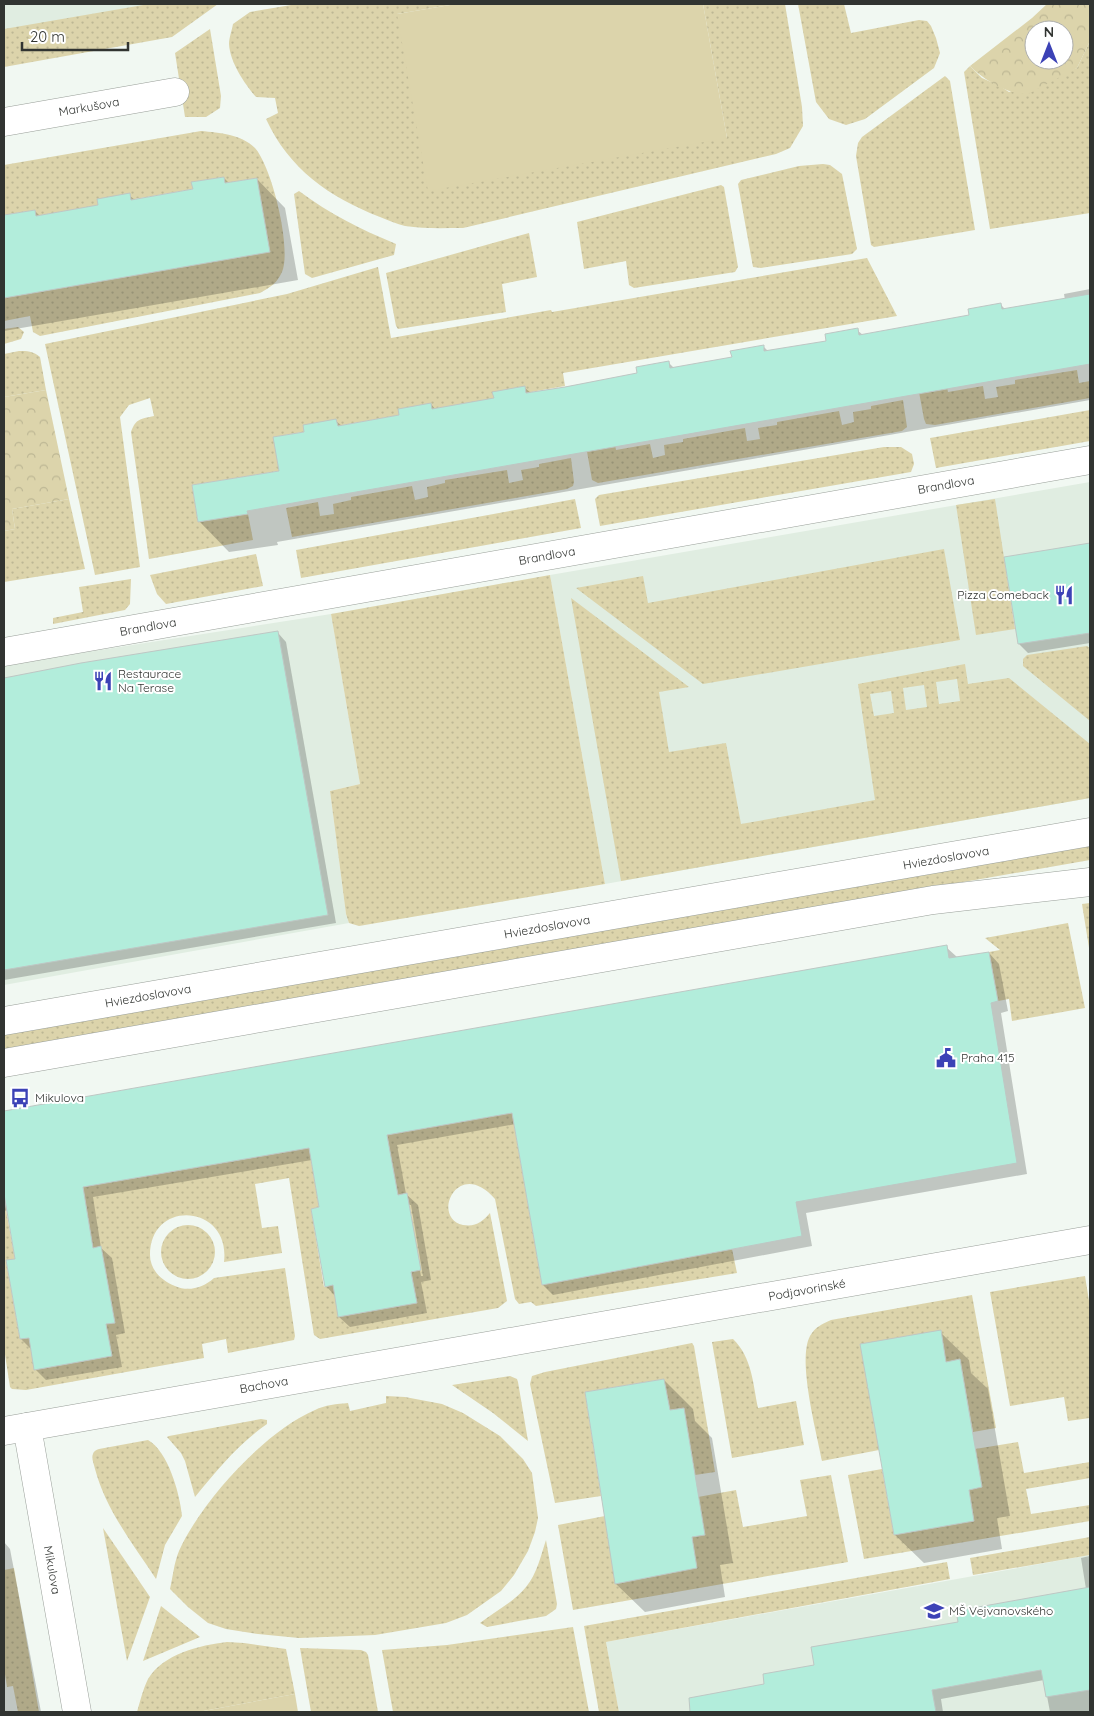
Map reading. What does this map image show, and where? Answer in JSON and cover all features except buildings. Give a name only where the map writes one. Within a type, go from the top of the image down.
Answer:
[{"type":"street","name":"Markušova","points":[[4,122],[175,92]]},
{"type":"street","name":"Brandlova","points":[[4,652],[1090,460]]},
{"type":"street","name":"Hviezdoslavova","points":[[4,1021],[1090,832]]},
{"type":"street","points":[[4,1064],[933,900],[1090,882]]},
{"type":"street","name":"Podjavorinské","points":[[523,1340],[1090,1240]]},
{"type":"street","name":"Bachova","points":[[15,1429],[523,1340]]},
{"type":"street","name":"Mikulova","points":[[15,1429],[77,1712]]},
{"type":"shaded area","points":[[4,4],[152,4],[4,30]]},
{"type":"shaded area","points":[[1090,482],[1090,798],[605,884],[550,575]]},
{"type":"shaded area","points":[[331,614],[360,784],[330,791],[346,914],[349,923],[4,985],[4,665]]},
{"type":"shaded area","name":"MŠ Vejvanovského","points":[[1090,1555],[1090,1712],[619,1712],[606,1642]]},
{"type":"green space","points":[[149,4],[218,4],[172,37],[4,67],[4,29]]},
{"type":"green space","points":[[297,4],[456,4],[397,14],[727,138],[703,4],[785,4],[802,107],[803,126],[790,148],[776,154],[463,228],[405,226],[361,209],[344,200],[312,179],[299,167],[275,137],[266,119],[278,113],[275,98],[256,97],[242,79],[235,65],[229,44],[233,24],[250,12]]},
{"type":"green space","points":[[456,4],[703,4],[727,138],[428,191],[397,14]]},
{"type":"green space","points":[[798,4],[844,4],[851,33],[919,20],[927,21],[936,38],[940,53],[934,68],[865,119],[846,125],[829,119],[816,102]]},
{"type":"green space","points":[[1047,4],[1090,4],[1090,41],[1077,68],[1074,70],[1074,20],[1029,20]]},
{"type":"green space","points":[[1024,24],[1024,70],[1073,70],[1028,94],[1020,94],[997,86],[970,66]]},
{"type":"green space","points":[[210,29],[221,96],[220,108],[206,117],[185,117],[175,53]]},
{"type":"green space","points":[[1090,41],[1090,213],[990,229],[964,72],[970,66],[982,78],[1009,92],[1077,68]]},
{"type":"green space","points":[[945,76],[950,81],[975,230],[874,247],[871,245],[856,156],[858,143],[862,137]]},
{"type":"green space","points":[[201,131],[230,135],[249,143],[255,148],[268,172],[279,208],[284,246],[282,272],[273,284],[260,293],[40,336],[33,332],[30,316],[4,321],[4,298],[269,252],[257,178],[225,183],[224,177],[192,182],[193,189],[36,216],[35,210],[4,215],[4,165]]},
{"type":"green space","points":[[830,165],[842,174],[857,249],[852,254],[761,268],[753,267],[738,184],[741,180],[799,166]]},
{"type":"green space","points":[[721,185],[724,187],[738,267],[735,272],[634,288],[629,285],[626,261],[584,269],[577,222]]},
{"type":"green space","points":[[299,191],[322,207],[370,233],[396,244],[394,255],[312,278],[305,274],[294,194]]},
{"type":"green space","points":[[529,233],[537,277],[502,284],[506,312],[398,329],[386,273]]},
{"type":"green space","points":[[867,258],[897,316],[563,373],[565,386],[274,437],[279,471],[192,485],[198,522],[248,514],[253,540],[149,559],[131,432],[137,422],[154,416],[150,398],[129,405],[120,417],[140,567],[95,575],[45,344],[287,294],[378,267],[391,338]]},
{"type":"green space","points":[[18,327],[24,332],[21,339],[4,344],[4,329]]},
{"type":"green space","points":[[940,350],[948,392],[983,386],[985,399],[998,397],[996,387],[1015,384],[1015,380],[1077,370],[1079,383],[1090,381],[1090,398],[935,425],[926,424],[913,360]]},
{"type":"green space","points":[[19,351],[32,352],[40,357],[46,390],[4,397],[4,354]]},
{"type":"green space","points":[[46,390],[69,499],[12,509],[15,529],[4,531],[4,397]]},
{"type":"green space","points":[[903,400],[907,427],[902,431],[598,483],[592,480],[580,412],[608,408],[616,450],[650,444],[653,458],[665,455],[664,445],[683,442],[683,439],[745,428],[747,441],[760,439],[758,428],[777,425],[777,422],[839,411],[842,425],[854,422],[853,412],[871,409],[871,406]]},
{"type":"green space","points":[[1090,410],[1090,441],[936,468],[930,438]]},
{"type":"green space","points":[[884,447],[901,447],[912,454],[914,464],[911,472],[600,526],[595,499],[599,495]]},
{"type":"green space","points":[[571,458],[574,482],[573,486],[567,489],[292,537],[286,508],[318,502],[320,516],[334,514],[333,504],[351,500],[351,497],[412,486],[415,500],[428,497],[427,487],[445,483],[445,480],[507,470],[509,483],[523,480],[521,470],[539,467],[539,464]]},
{"type":"green space","points":[[69,499],[85,569],[4,582],[4,531],[15,529],[12,509]]},
{"type":"green space","points":[[575,499],[581,528],[301,578],[296,550]]},
{"type":"green space","points":[[995,499],[1015,629],[976,635],[956,505]]},
{"type":"green space","points":[[944,549],[960,640],[703,684],[576,588],[643,576],[648,603]]},
{"type":"green space","points":[[256,554],[263,586],[166,604],[157,594],[150,575]]},
{"type":"green space","points":[[550,575],[605,884],[359,926],[349,923],[346,914],[330,791],[360,784],[331,614]]},
{"type":"green space","points":[[131,579],[130,604],[125,610],[53,624],[53,618],[83,612],[79,587]]},
{"type":"green space","points":[[571,598],[689,687],[659,692],[669,752],[726,743],[741,824],[875,800],[858,684],[965,664],[968,684],[1009,678],[1090,744],[1090,798],[621,881]],"holes":[[[957,679],[960,701],[939,704],[936,682]],[[924,685],[927,707],[906,710],[903,688]],[[891,691],[894,713],[874,716],[870,694]]]},
{"type":"green space","points":[[1087,646],[1090,648],[1090,721],[1023,666],[1023,659],[1027,655]]},
{"type":"green space","points":[[1090,843],[1090,860],[4,1049],[4,1032]]},
{"type":"green space","points":[[1090,903],[1090,954],[1082,904]]},
{"type":"green space","points":[[1068,923],[1085,1008],[1012,1021],[1009,999],[998,1001],[989,952],[1000,950],[985,938]]},
{"type":"green space","points":[[512,1113],[542,1285],[732,1249],[737,1273],[536,1306],[531,1302],[519,1304],[515,1299],[495,1199],[482,1187],[470,1184],[460,1186],[453,1193],[449,1202],[449,1212],[453,1220],[463,1225],[478,1223],[490,1213],[507,1301],[498,1308],[320,1339],[314,1335],[289,1178],[255,1184],[262,1228],[278,1226],[282,1253],[224,1262],[223,1243],[215,1228],[204,1219],[190,1215],[175,1217],[163,1224],[153,1237],[150,1255],[154,1270],[161,1278],[170,1284],[185,1289],[200,1287],[214,1278],[285,1268],[294,1340],[228,1353],[226,1339],[202,1344],[204,1358],[26,1390],[12,1389],[10,1387],[4,1348],[4,1199],[15,1259],[6,1261],[20,1339],[29,1338],[35,1370],[112,1356],[106,1324],[115,1323],[101,1246],[93,1248],[83,1187],[309,1148],[319,1207],[311,1209],[324,1287],[333,1285],[339,1317],[417,1303],[402,1221],[412,1219],[407,1193],[398,1195],[387,1135]]},
{"type":"green space","points":[[183,1225],[193,1225],[203,1229],[211,1237],[215,1252],[211,1267],[203,1275],[193,1279],[183,1279],[173,1275],[165,1267],[161,1257],[161,1247],[165,1237],[173,1229]]},
{"type":"green space","points":[[1085,1276],[1090,1307],[1090,1418],[1068,1421],[1064,1397],[1010,1406],[990,1292]]},
{"type":"green space","points":[[972,1295],[996,1428],[973,1432],[960,1360],[946,1362],[941,1330],[879,1450],[822,1461],[807,1379],[807,1347],[814,1330],[831,1320]]},
{"type":"green space","points":[[733,1339],[748,1362],[758,1408],[796,1401],[804,1445],[732,1458],[712,1342]]},
{"type":"green space","points":[[692,1343],[715,1472],[695,1475],[684,1408],[670,1410],[664,1379],[585,1392],[601,1496],[555,1503],[530,1384],[532,1376]]},
{"type":"green space","points":[[510,1376],[517,1379],[518,1382],[528,1441],[493,1413],[452,1385]]},
{"type":"green space","points":[[386,1396],[405,1397],[442,1404],[463,1413],[500,1436],[523,1459],[532,1473],[538,1518],[535,1532],[528,1551],[514,1575],[501,1591],[467,1615],[446,1623],[375,1635],[299,1638],[226,1629],[208,1623],[170,1589],[179,1551],[202,1511],[236,1470],[256,1451],[296,1420],[319,1408],[348,1403],[350,1411],[386,1403]]},
{"type":"green space","points":[[261,1419],[267,1420],[267,1424],[237,1449],[195,1497],[185,1461],[181,1453],[167,1437]]},
{"type":"green space","points":[[148,1440],[161,1453],[172,1474],[179,1496],[182,1516],[165,1545],[156,1579],[113,1513],[100,1484],[92,1457],[94,1452],[99,1449]]},
{"type":"green space","points":[[1018,1442],[1024,1473],[1090,1462],[1090,1478],[1026,1489],[1031,1514],[1090,1505],[1090,1521],[864,1559],[848,1475],[882,1469],[894,1535],[974,1521],[969,1490],[982,1487],[975,1449]]},
{"type":"green space","points":[[831,1475],[848,1562],[573,1610],[558,1525],[605,1516],[616,1584],[696,1568],[692,1537],[698,1497],[736,1490],[743,1527],[807,1516],[800,1480]]},
{"type":"green space","points":[[103,1528],[150,1597],[127,1661]]},
{"type":"green space","points":[[1090,1537],[1090,1555],[973,1575],[970,1558]]},
{"type":"green space","points":[[546,1540],[557,1604],[556,1609],[546,1616],[487,1627],[480,1623],[510,1602],[530,1582]]},
{"type":"green space","points":[[947,1562],[950,1579],[606,1642],[619,1712],[599,1712],[584,1626]]},
{"type":"green space","points":[[14,1568],[39,1712],[18,1712],[13,1686],[7,1687],[4,1668],[4,1570]]},
{"type":"green space","points":[[161,1606],[200,1637],[143,1661]]},
{"type":"green space","points":[[573,1627],[589,1712],[393,1712],[382,1650],[447,1645]]},
{"type":"green space","points":[[227,1642],[286,1649],[295,1694],[198,1712],[137,1712],[148,1679],[163,1663],[194,1648]]},
{"type":"green space","points":[[300,1648],[361,1650],[366,1652],[378,1712],[311,1712]]},
{"type":"green space","points":[[295,1694],[298,1712],[198,1712]]},
{"type":"place","name":"Pizza Comeback","points":[[1064,595]]},
{"type":"place","name":"Restaurace Na Terase","points":[[103,681]]},
{"type":"place","name":"Praha 415","points":[[946,1058]]},
{"type":"place","name":"Mikulova","points":[[20,1098]]},
{"type":"place","name":"MŠ Vejvanovského","points":[[934,1611]]}]
